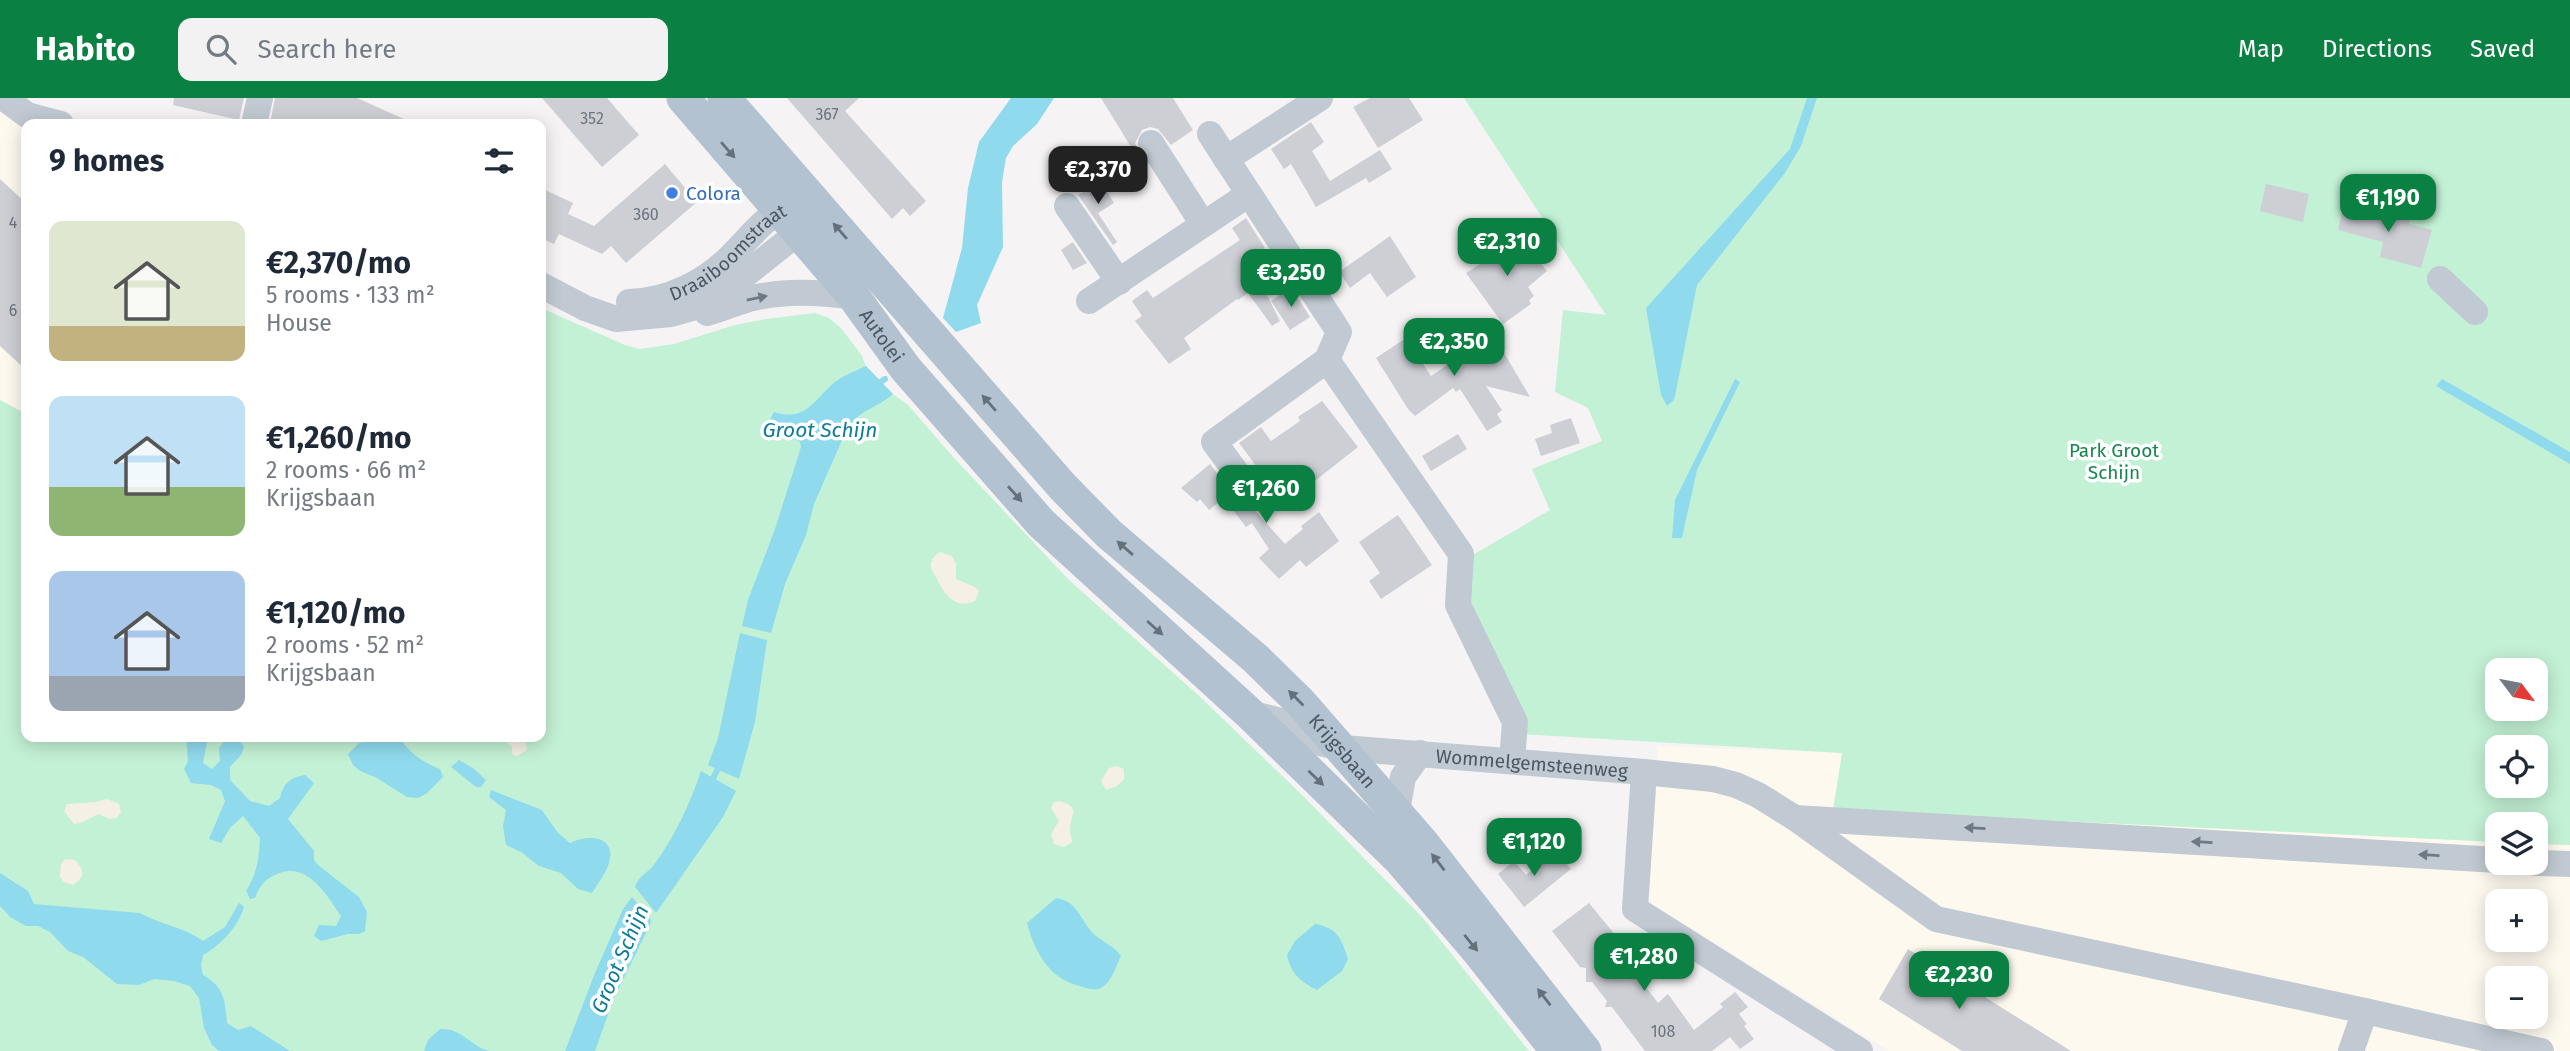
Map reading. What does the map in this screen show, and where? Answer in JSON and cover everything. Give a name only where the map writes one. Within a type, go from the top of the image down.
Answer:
[{"type":"main road","name":"Autolei","points":[[683,98],[854,297],[906,369],[1041,523],[1086,566]]},
{"type":"main road","name":"Autolei","points":[[724,98],[1062,486]]},
{"type":"main road","name":"Krijgsbaan","points":[[1062,486],[1109,534],[1255,658],[1343,748],[1397,811],[1585,1051]]},
{"type":"main road","name":"Krijgsbaan","points":[[1086,566],[1249,713],[1408,869],[1557,1051]]},
{"type":"street","points":[[4,98],[27,115],[42,119]]},
{"type":"street","points":[[255,119],[260,98]]},
{"type":"street","points":[[1226,159],[1320,98]]},
{"type":"street","points":[[1210,134],[1339,332],[1327,360],[1214,442],[1242,480]]},
{"type":"street","points":[[1151,143],[1203,224]]},
{"type":"street","points":[[1089,301],[1249,194]]},
{"type":"street","name":"Draaiboomstraat","points":[[550,289],[585,308],[616,319],[671,314],[692,308],[726,290],[789,221],[813,200]]},
{"type":"street","points":[[1067,206],[1118,282]]},
{"type":"street","name":"Draaiboomstraat","points":[[550,289],[632,302],[677,293],[789,221]]},
{"type":"street","points":[[2440,279],[2475,312]]},
{"type":"street","name":"Draaiboomstraat","points":[[692,308],[704,313],[748,300],[795,292],[821,292],[854,297]]},
{"type":"street","points":[[1327,360],[1461,554],[1458,605],[1514,722],[1512,761]]},
{"type":"street","name":"Wommelgemsteenweg","points":[[1249,713],[1289,723],[1306,738],[1343,748],[1644,772],[1713,779],[1736,785],[1795,818],[1936,919],[2541,1051]]},
{"type":"street","name":"Wommelgemsteenweg","points":[[1397,811],[1403,777],[1420,753]]},
{"type":"street","points":[[1644,772],[1635,909],[1860,1051]]},
{"type":"street","points":[[1795,818],[2485,859]]},
{"type":"street","points":[[2548,863],[2570,864]]},
{"type":"street","points":[[2351,1051],[2365,1011]]},
{"type":"shaded area","points":[[0,112],[21,123],[21,411],[0,400]]},
{"type":"shaded area","points":[[1658,746],[1842,753],[1834,810],[2485,841],[2485,875],[2548,875],[2548,844],[2570,845],[2570,1051],[1889,1051],[1645,900]]},
{"type":"green space","name":"Park Groot Schijn","points":[[1464,98],[2570,98],[2570,845],[2548,844],[2548,812],[2485,812],[2485,841],[1833,810],[1842,753],[1520,734],[1470,599],[1469,557],[1550,510],[1532,469],[1602,441],[1588,408],[1555,392],[1563,310],[1606,315]]},
{"type":"green space","points":[[546,310],[640,349],[674,344],[735,325],[766,319],[815,313],[829,318],[841,328],[862,356],[866,367],[908,405],[1069,580],[1197,694],[1299,792],[1422,917],[1529,1051],[0,1051],[0,400],[21,411],[21,742],[546,742]]},
{"type":"sand","points":[[939,552],[952,556],[956,564],[956,579],[979,591],[975,601],[958,603],[945,593],[931,567],[932,560]]},
{"type":"sand","points":[[506,742],[526,742],[527,750],[517,756],[512,754],[512,747]]},
{"type":"sand","points":[[1116,766],[1124,769],[1124,779],[1117,786],[1106,790],[1101,781],[1109,768]]},
{"type":"sand","points":[[107,799],[119,804],[121,812],[116,818],[110,819],[98,814],[74,824],[64,811],[67,804]]},
{"type":"sand","points":[[1060,801],[1073,809],[1070,824],[1072,842],[1064,847],[1054,844],[1051,834],[1059,821],[1051,808],[1054,802]]},
{"type":"sand","points":[[65,859],[75,860],[82,870],[82,876],[73,885],[64,882],[60,877],[61,864]]},
{"type":"water","points":[[1011,98],[1054,98],[1037,124],[1013,146],[1006,158],[1002,182],[1003,247],[977,305],[981,323],[956,332],[943,318],[962,248],[968,188],[979,142]]},
{"type":"water","points":[[1807,98],[1817,98],[1801,146],[1785,173],[1697,285],[1675,396],[1667,406],[1661,395],[1646,308],[1790,149]]},
{"type":"water","name":"Groot Schijn","points":[[866,366],[893,394],[857,417],[847,429],[814,504],[806,535],[785,584],[771,633],[742,626],[748,600],[775,529],[801,447],[800,442],[791,437],[764,431],[774,412],[802,412],[838,380]]},
{"type":"water","points":[[1735,379],[1740,382],[1697,470],[1682,538],[1672,538],[1675,500]]},
{"type":"water","points":[[2442,379],[2570,452],[2570,464],[2436,386]]},
{"type":"water","points":[[740,633],[767,640],[755,722],[739,779],[708,765],[718,738]]},
{"type":"water","points":[[186,742],[207,742],[203,763],[212,769],[220,761],[219,748],[223,742],[240,742],[244,747],[241,755],[230,767],[230,780],[250,801],[269,806],[280,798],[283,788],[291,780],[305,775],[314,783],[288,819],[314,851],[314,860],[318,865],[359,897],[367,912],[365,931],[321,941],[314,936],[319,925],[336,926],[341,916],[315,882],[298,872],[288,871],[273,876],[263,883],[255,898],[250,899],[246,891],[257,866],[260,838],[243,816],[230,828],[221,843],[209,839],[225,801],[221,790],[211,785],[191,783],[184,769],[188,761]]},
{"type":"water","points":[[403,742],[417,757],[440,769],[443,777],[426,794],[418,798],[407,797],[353,765],[348,754],[359,743]]},
{"type":"water","points":[[459,760],[486,780],[481,787],[476,787],[451,767]]},
{"type":"water","points":[[701,771],[736,791],[723,817],[656,913],[635,887],[661,855],[675,832]]},
{"type":"water","points":[[491,790],[542,810],[558,833],[570,843],[590,838],[608,845],[609,863],[592,893],[578,889],[561,873],[539,866],[521,852],[506,845],[503,826],[506,810],[489,797]]},
{"type":"water","points":[[0,873],[28,891],[34,904],[140,913],[203,941],[225,927],[239,903],[244,907],[233,928],[222,941],[203,955],[203,975],[215,984],[222,995],[227,1023],[238,1030],[251,1026],[290,1051],[219,1051],[212,1045],[204,1028],[199,998],[190,986],[154,979],[139,985],[117,984],[83,957],[68,951],[50,932],[38,926],[26,926],[10,917],[0,906]]},
{"type":"water","points":[[632,897],[651,920],[650,925],[614,998],[595,1051],[565,1051],[595,973],[623,909]]},
{"type":"water","points":[[1056,898],[1069,902],[1095,935],[1121,956],[1105,986],[1090,989],[1069,982],[1052,971],[1039,954],[1027,923]]},
{"type":"water","points":[[1315,924],[1329,928],[1338,935],[1348,959],[1342,971],[1317,990],[1297,976],[1287,955],[1295,941]]},
{"type":"water","points":[[440,1029],[455,1031],[490,1051],[424,1051],[428,1040]]},
{"type":"building","points":[[174,98],[244,98],[239,119],[173,105]]},
{"type":"building","points":[[275,98],[357,98],[404,119],[271,119]]},
{"type":"building","points":[[542,98],[607,98],[639,135],[602,167]]},
{"type":"building","points":[[787,98],[859,98],[845,111],[926,201],[910,216],[903,208],[892,219]]},
{"type":"building","points":[[1101,98],[1173,98],[1193,130],[1171,145],[1158,129],[1150,127],[1142,130],[1135,143],[1145,163],[1142,165]]},
{"type":"building","points":[[1370,98],[1409,98],[1423,120],[1378,148],[1353,107]]},
{"type":"building","points":[[1311,122],[1324,142],[1312,151],[1330,181],[1380,150],[1392,169],[1369,183],[1366,178],[1316,207],[1291,164],[1284,169],[1271,149]]},
{"type":"building","points":[[665,164],[697,202],[626,263],[611,246],[602,254],[559,234],[554,244],[546,240],[546,190],[573,203],[568,214],[594,226]]},
{"type":"building","points":[[0,179],[21,198],[21,365],[0,346]]},
{"type":"building","points":[[1101,182],[1114,203],[1098,213],[1117,242],[1113,245],[1078,195]]},
{"type":"building","points":[[2266,184],[2309,194],[2303,222],[2260,211]]},
{"type":"building","points":[[2344,203],[2411,219],[2409,224],[2432,230],[2421,268],[2380,257],[2383,242],[2338,230]]},
{"type":"building","points":[[1246,218],[1265,248],[1249,259],[1280,321],[1272,326],[1248,293],[1184,338],[1191,349],[1169,364],[1135,321],[1142,316],[1132,301],[1147,290],[1153,298],[1240,240],[1232,228]]},
{"type":"building","points":[[1509,231],[1527,253],[1530,251],[1547,271],[1528,287],[1534,296],[1529,300],[1531,304],[1503,324],[1466,273],[1497,253],[1491,245]]},
{"type":"building","points":[[1390,236],[1416,277],[1387,297],[1370,273],[1350,288],[1339,272]]},
{"type":"building","points":[[1073,242],[1087,263],[1073,270],[1061,250]]},
{"type":"building","points":[[1291,287],[1310,317],[1290,330],[1271,301]]},
{"type":"building","points":[[1493,334],[1530,397],[1486,386],[1502,410],[1497,414],[1502,422],[1487,431],[1460,389],[1456,392],[1453,388],[1415,416],[1376,358],[1406,338],[1431,376]]},
{"type":"building","points":[[1322,401],[1358,447],[1307,487],[1304,483],[1281,499],[1239,443],[1261,427],[1271,441],[1300,421],[1298,417]]},
{"type":"building","points":[[1571,418],[1580,443],[1541,456],[1535,439],[1552,433],[1550,425]]},
{"type":"building","points":[[1458,434],[1467,449],[1431,471],[1422,456]]},
{"type":"building","points":[[1210,464],[1229,489],[1242,496],[1285,544],[1303,529],[1301,526],[1319,512],[1339,541],[1306,567],[1300,560],[1279,579],[1259,558],[1269,549],[1252,523],[1246,527],[1224,498],[1209,510],[1200,499],[1197,502],[1181,488]]},
{"type":"building","points":[[1398,515],[1432,565],[1381,599],[1369,581],[1380,573],[1359,542]]},
{"type":"building","points":[[1556,851],[1571,869],[1524,907],[1498,874],[1514,861],[1526,875]]},
{"type":"building","points":[[1589,903],[1621,942],[1618,944],[1628,957],[1625,959],[1658,1003],[1668,994],[1694,1030],[1723,1007],[1720,1004],[1735,992],[1748,1007],[1739,1014],[1754,1039],[1740,1049],[1730,1037],[1712,1051],[1645,1051],[1612,1007],[1605,1007],[1607,1001],[1592,982],[1586,982],[1586,968],[1580,967],[1552,931]]},
{"type":"building","points":[[1908,949],[2071,1051],[1962,1051],[1879,999]]},
{"type":"waterway","name":"Groot Schijn","points":[[875,386],[885,379]]},
{"type":"waterway","name":"Groot Schijn","points":[[710,785],[720,764]]},
{"type":"place","name":"Colora","points":[[672,193]]}]
